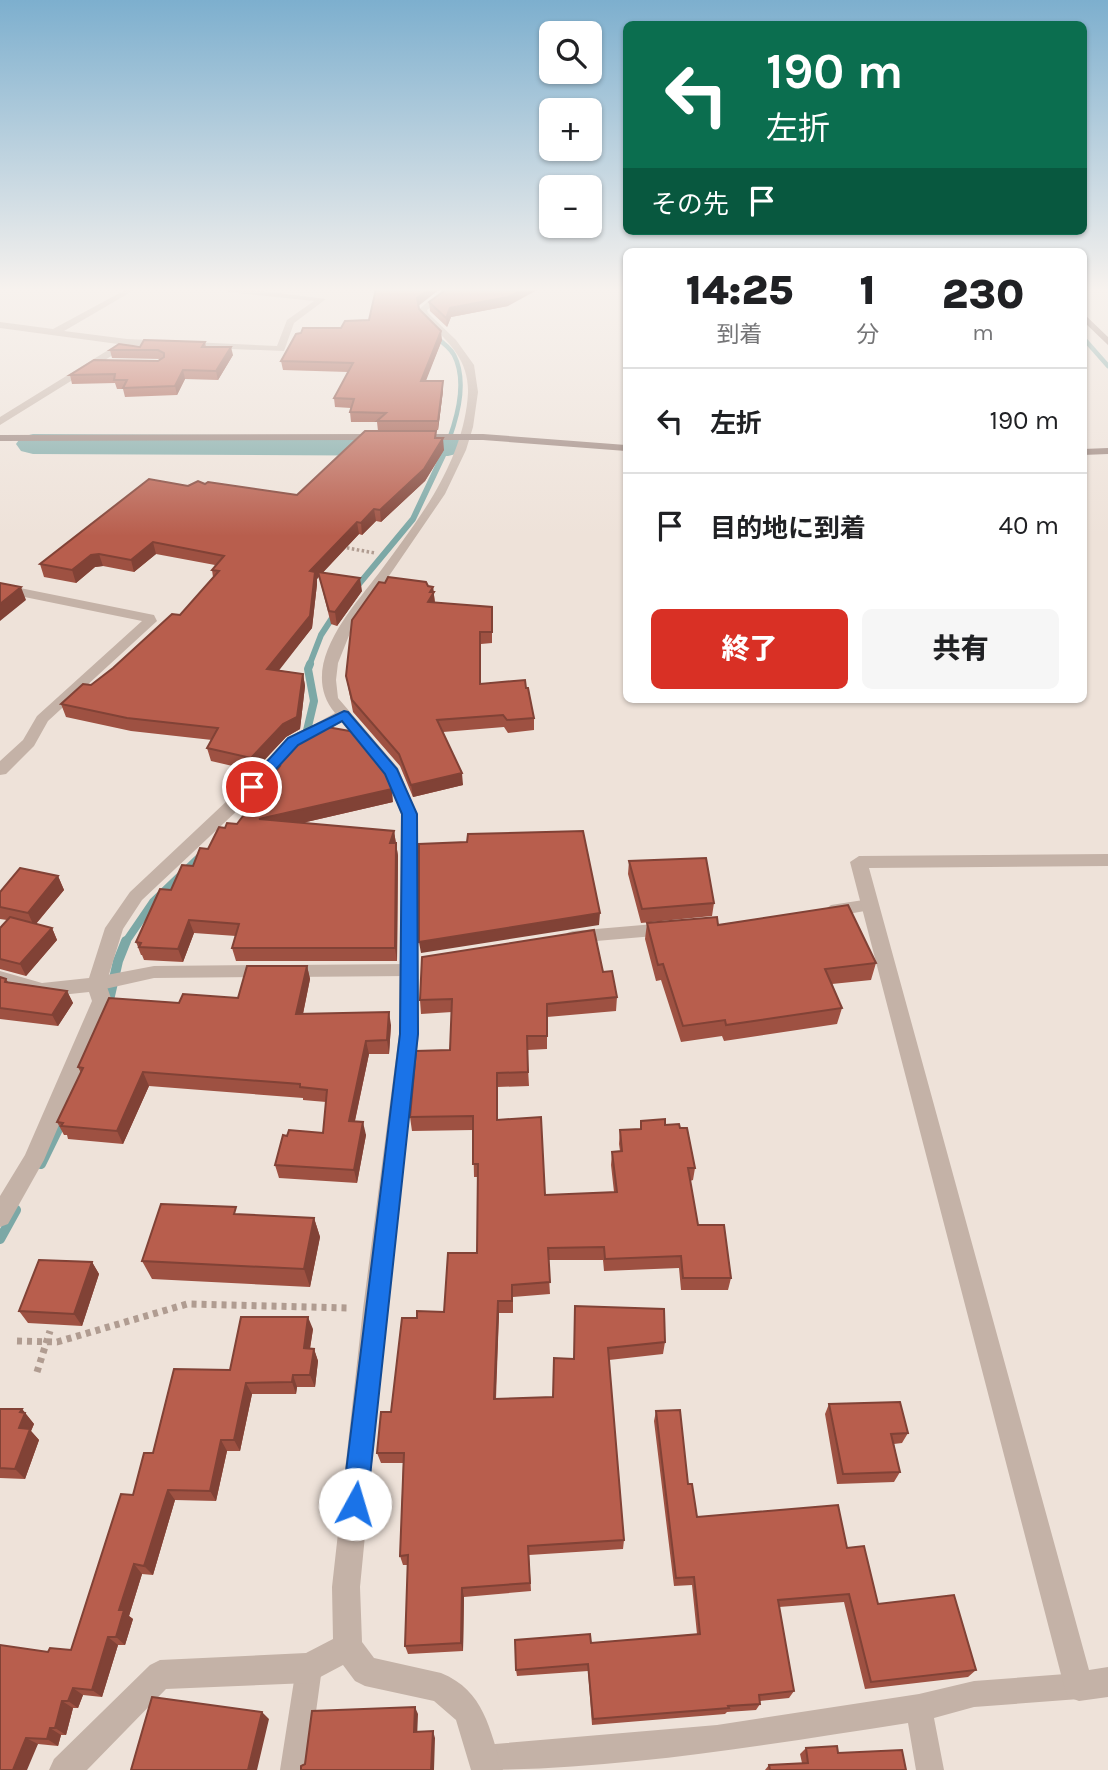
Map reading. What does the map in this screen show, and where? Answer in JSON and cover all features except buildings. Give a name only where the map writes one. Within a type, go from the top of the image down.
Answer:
[{"type":"street","points":[[0,422],[81,372]]},
{"type":"street","points":[[470,372],[473,391],[466,436],[441,489],[396,557],[346,624],[332,654],[328,685],[331,699],[392,772],[409,814],[413,965],[409,1034],[375,1309],[346,1587],[348,1647],[365,1671],[441,1688],[468,1712],[485,1764]]},
{"type":"street","points":[[0,438],[466,436],[623,448]]},
{"type":"street","points":[[1087,452],[1108,452]]},
{"type":"street","points":[[0,589],[149,618],[150,621],[42,719],[29,743],[0,770]]},
{"type":"street","points":[[0,1217],[33,1160],[102,1001],[96,984],[114,928],[136,896],[252,787],[293,741],[344,715]]},
{"type":"street","points":[[1108,860],[859,862],[1079,1686],[1108,1682]]},
{"type":"street","points":[[0,978],[42,990],[96,984]]},
{"type":"street","points":[[65,1770],[160,1675],[309,1668],[348,1647]]},
{"type":"lane","points":[[818,913],[870,905]]},
{"type":"lane","points":[[562,939],[684,927]]},
{"type":"lane","points":[[96,984],[154,972],[413,965]]},
{"type":"lane","points":[[294,1770],[309,1668]]},
{"type":"lane","points":[[485,1764],[717,1739],[919,1708],[974,1694],[1079,1686]]},
{"type":"lane","points":[[919,1708],[930,1770]]},
{"type":"path","points":[[340,546],[396,557]]},
{"type":"path","points":[[17,1341],[57,1342],[187,1304],[375,1309]]},
{"type":"path","points":[[37,1372],[50,1331]]},
{"type":"waterway","points":[[444,453],[459,404],[459,372]]},
{"type":"waterway","points":[[33,444],[448,446]]},
{"type":"waterway","points":[[354,590],[413,519],[445,451]]},
{"type":"waterway","points":[[309,666],[321,635],[336,612]]},
{"type":"waterway","points":[[305,739],[314,701],[308,669],[310,664]]},
{"type":"waterway","points":[[125,942],[153,902],[203,854]]},
{"type":"waterway","points":[[107,1009],[118,961],[125,942]]},
{"type":"waterway","points":[[41,1164],[64,1117]]},
{"type":"waterway","points":[[0,1239],[16,1210]]},
{"type":"route","points":[[252,787],[293,741],[344,715],[392,772],[409,814],[409,1034],[375,1309],[355,1504]]}]
